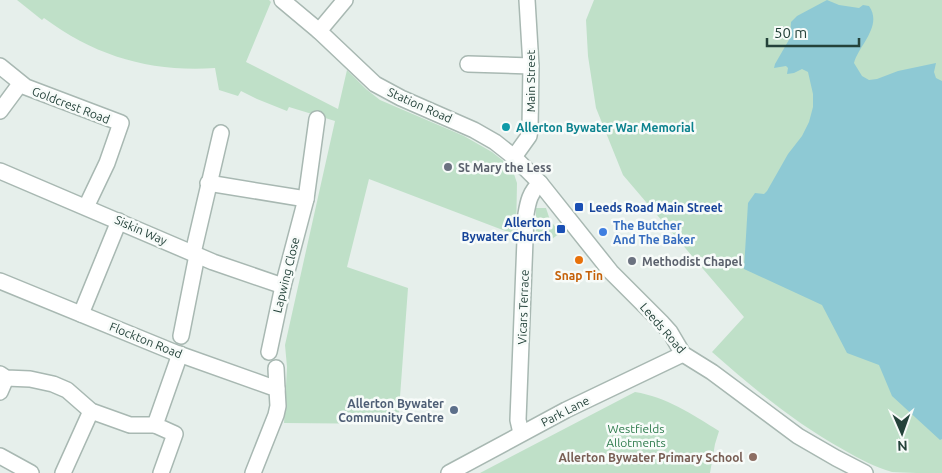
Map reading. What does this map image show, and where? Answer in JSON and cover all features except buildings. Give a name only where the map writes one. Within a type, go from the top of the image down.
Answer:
[{"type":"street","name":"Station Road","points":[[282,0],[320,31],[376,84],[401,98],[474,130],[495,142],[514,157],[540,183]]},
{"type":"street","points":[[320,31],[345,0]]},
{"type":"street","name":"Main Street","points":[[514,157],[529,136],[530,128],[531,66],[527,0]]},
{"type":"street","points":[[468,64],[531,66]]},
{"type":"street","name":"Goldcrest Road","points":[[0,66],[20,84],[121,123],[107,163],[86,206]]},
{"type":"street","points":[[0,111],[20,84]]},
{"type":"street","name":"Lapwing Close","points":[[269,352],[282,286],[306,200],[318,119]]},
{"type":"street","points":[[181,336],[208,183],[221,133]]},
{"type":"street","name":"Siskin Way","points":[[0,171],[195,254],[282,286]]},
{"type":"street","points":[[208,183],[306,200]]},
{"type":"street","name":"Leeds Road","points":[[540,183],[611,272],[670,332],[683,354],[712,372],[798,436],[865,473]]},
{"type":"street","name":"Vicars Terrace","points":[[521,433],[518,420],[526,214],[534,188],[540,183]]},
{"type":"street","points":[[81,314],[119,221]]},
{"type":"street","name":"Flockton Road","points":[[0,281],[180,354],[277,388]]},
{"type":"street","points":[[155,425],[180,354]]},
{"type":"street","name":"Park Lane","points":[[449,473],[566,410],[683,354]]},
{"type":"street","points":[[253,473],[278,406],[276,368]]},
{"type":"street","points":[[0,392],[3,376],[52,384],[67,390],[90,411],[130,424],[155,425],[175,434],[161,473]]},
{"type":"street","points":[[63,473],[90,411]]},
{"type":"street","points":[[0,456],[31,473]]},
{"type":"green space","points":[[17,0],[269,0],[271,2],[246,62],[338,109],[347,70],[380,100],[464,136],[492,152],[506,163],[513,171],[517,183],[516,235],[369,179],[347,267],[408,288],[398,424],[284,423],[287,367],[285,345],[335,121],[289,107],[287,111],[241,91],[238,96],[219,90],[215,68],[191,69],[146,64],[104,52],[64,32],[44,18],[42,20]]},
{"type":"green space","points":[[594,0],[942,0],[942,473],[892,472],[855,457],[792,417],[712,352],[744,317],[623,175],[596,108],[588,56],[586,20]]},
{"type":"green space","points":[[536,208],[546,208],[550,220],[560,233],[552,239],[538,238],[536,236]]},
{"type":"green space","name":"Westfields Allotments","points":[[635,392],[668,402],[719,431],[710,473],[480,473]]},
{"type":"water","points":[[827,0],[839,5],[859,8],[863,5],[869,6],[873,13],[872,28],[854,63],[862,76],[869,80],[877,79],[898,71],[936,63],[934,72],[936,78],[942,81],[942,439],[940,440],[892,396],[879,365],[847,353],[822,305],[744,269],[748,203],[755,193],[764,194],[767,191],[788,154],[802,136],[809,122],[813,107],[813,94],[808,72],[802,69],[787,74],[788,68],[786,66],[774,68],[775,64],[790,38],[791,22],[797,16]]},
{"type":"place","name":"Allerton Bywater War Memorial","points":[[506,127]]},
{"type":"place","name":"St Mary the Less","points":[[448,167]]},
{"type":"place","name":"Leeds Road Main Street","points":[[579,207]]},
{"type":"place","name":"Allerton Bywater Church","points":[[561,229]]},
{"type":"place","name":"The Butcher And The Baker","points":[[603,232]]},
{"type":"place","name":"Snap Tin","points":[[579,260]]},
{"type":"place","name":"Methodist Chapel","points":[[632,261]]},
{"type":"place","name":"Allerton Bywater Community Centre","points":[[454,410]]},
{"type":"place","name":"Allerton Bywater Primary School","points":[[753,457]]}]
